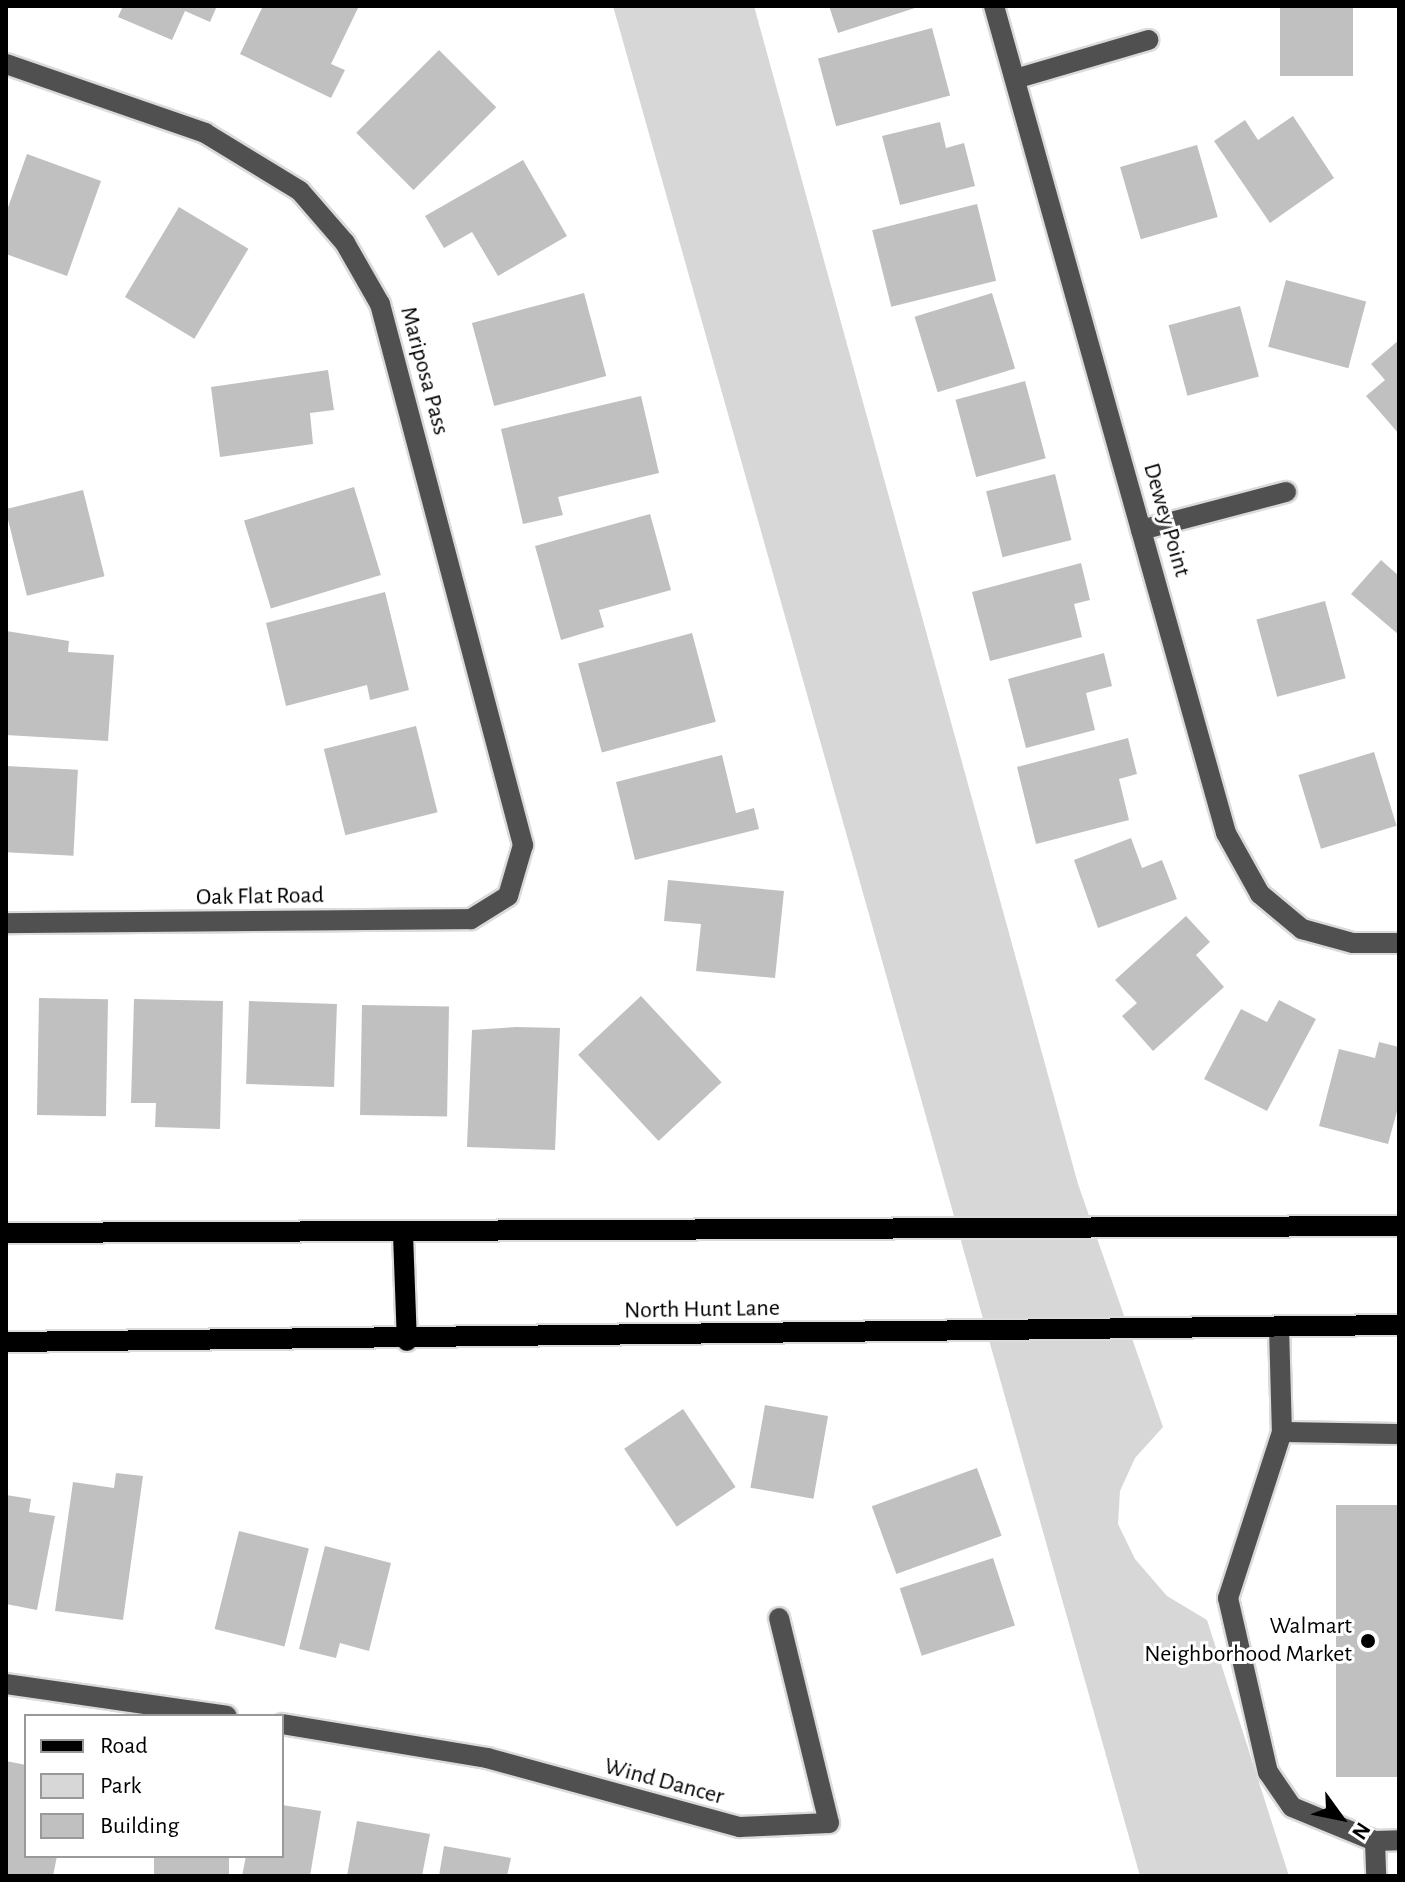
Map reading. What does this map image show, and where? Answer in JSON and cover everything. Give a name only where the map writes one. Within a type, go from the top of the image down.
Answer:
[{"type":"main road","points":[[6,1233],[403,1234],[1399,1226]]},
{"type":"main road","points":[[403,1234],[407,1341]]},
{"type":"main road","name":"North Hunt Lane","points":[[6,1342],[407,1341],[1399,1325]]},
{"type":"street","name":"Dewey Point","points":[[994,6],[1226,833],[1260,894],[1302,929],[1353,943],[1399,943]]},
{"type":"street","points":[[1015,79],[1148,40]]},
{"type":"street","name":"Mariposa Pass","points":[[6,64],[205,133],[300,191],[345,243],[380,304],[523,845],[508,896]]},
{"type":"street","points":[[1141,530],[1286,492]]},
{"type":"street","name":"Oak Flat Road","points":[[6,923],[471,919],[508,896]]},
{"type":"street","points":[[1279,1327],[1282,1432],[1228,1598],[1258,1744],[1268,1772],[1292,1807],[1375,1841],[1399,1840]]},
{"type":"street","points":[[1282,1432],[1399,1434]]},
{"type":"street","name":"Wind Dancer","points":[[284,1724],[487,1758],[727,1825],[829,1823],[779,1618]]},
{"type":"street","points":[[6,1684],[213,1714]]},
{"type":"street","points":[[1375,1841],[1376,1876]]},
{"type":"green space","points":[[613,6],[754,6],[1078,1184],[1163,1427],[1135,1458],[1120,1491],[1118,1524],[1135,1559],[1167,1596],[1207,1620],[1289,1876],[1140,1876]]},
{"type":"building","points":[[123,6],[217,6],[210,22],[185,11],[172,40],[118,17]]},
{"type":"building","points":[[263,6],[359,6],[331,64],[345,70],[331,98],[240,54]]},
{"type":"building","points":[[829,6],[918,6],[918,7],[838,33]]},
{"type":"building","points":[[1280,6],[1353,6],[1353,76],[1280,76]]},
{"type":"building","points":[[932,28],[950,96],[836,126],[818,59]]},
{"type":"building","points":[[439,50],[496,107],[414,190],[356,133]]},
{"type":"building","points":[[1293,116],[1334,178],[1270,223],[1214,141],[1245,120],[1258,140]]},
{"type":"building","points":[[940,122],[946,148],[964,143],[975,186],[900,205],[882,136]]},
{"type":"building","points":[[1197,145],[1218,217],[1141,239],[1120,167]]},
{"type":"building","points":[[27,154],[101,181],[67,276],[6,254],[6,213]]},
{"type":"building","points":[[523,160],[567,236],[498,276],[472,232],[444,248],[425,216]]},
{"type":"building","points":[[977,204],[996,281],[891,307],[872,230]]},
{"type":"building","points":[[179,207],[248,249],[194,339],[125,297]]},
{"type":"building","points":[[1286,280],[1366,301],[1348,368],[1268,347]]},
{"type":"building","points":[[584,293],[606,376],[494,406],[472,323]]},
{"type":"building","points":[[992,293],[1015,369],[938,392],[915,317]]},
{"type":"building","points":[[1240,306],[1259,377],[1187,396],[1169,325]]},
{"type":"building","points":[[1399,340],[1399,434],[1366,396],[1385,380],[1371,364]]},
{"type":"building","points":[[328,370],[334,410],[310,413],[313,444],[220,457],[211,387]]},
{"type":"building","points":[[1025,381],[1046,458],[976,477],[955,400]]},
{"type":"building","points":[[641,396],[659,473],[558,497],[563,515],[523,524],[501,429]]},
{"type":"building","points":[[1055,474],[1071,540],[1003,557],[986,491]]},
{"type":"building","points":[[354,487],[381,575],[271,609],[244,521]]},
{"type":"building","points":[[83,490],[105,576],[27,596],[6,509]]},
{"type":"building","points":[[650,514],[671,590],[599,610],[604,627],[561,640],[535,546]]},
{"type":"building","points":[[1381,560],[1399,576],[1399,635],[1351,594]]},
{"type":"building","points":[[1081,563],[1090,600],[1074,604],[1082,637],[990,661],[972,592]]},
{"type":"building","points":[[385,592],[409,690],[370,700],[367,685],[286,706],[266,623]]},
{"type":"building","points":[[1325,601],[1346,678],[1277,697],[1256,619]]},
{"type":"building","points":[[6,631],[69,641],[68,652],[114,655],[108,741],[6,735]]},
{"type":"building","points":[[692,633],[716,722],[602,752],[578,664]]},
{"type":"building","points":[[1104,653],[1112,686],[1086,693],[1095,730],[1026,748],[1008,679]]},
{"type":"building","points":[[416,726],[438,812],[345,835],[324,749]]},
{"type":"building","points":[[1128,738],[1137,774],[1119,779],[1129,820],[1036,844],[1017,767]]},
{"type":"building","points":[[1374,752],[1397,826],[1321,849],[1298,775]]},
{"type":"building","points":[[722,755],[736,813],[754,808],[759,829],[635,860],[616,782]]},
{"type":"building","points":[[6,766],[78,770],[73,856],[6,852]]},
{"type":"building","points":[[1131,838],[1142,868],[1162,860],[1177,899],[1098,928],[1074,860]]},
{"type":"building","points":[[668,880],[784,891],[775,978],[696,971],[701,924],[664,921]]},
{"type":"building","points":[[1186,916],[1210,942],[1196,955],[1224,987],[1153,1051],[1122,1016],[1137,1003],[1115,980]]},
{"type":"building","points":[[641,996],[721,1082],[659,1141],[578,1055]]},
{"type":"building","points":[[39,998],[108,999],[106,1116],[37,1115]]},
{"type":"building","points":[[134,999],[223,1001],[220,1129],[155,1127],[156,1103],[131,1103]]},
{"type":"building","points":[[1279,1000],[1316,1019],[1267,1111],[1204,1079],[1241,1009],[1267,1022]]},
{"type":"building","points":[[249,1001],[337,1004],[334,1087],[246,1084]]},
{"type":"building","points":[[362,1005],[449,1007],[447,1117],[360,1115]]},
{"type":"building","points":[[560,1028],[555,1150],[467,1147],[472,1030]]},
{"type":"building","points":[[1379,1042],[1399,1047],[1399,1104],[1388,1144],[1319,1126],[1339,1049],[1375,1058]]},
{"type":"building","points":[[765,1405],[828,1416],[813,1499],[750,1488]]},
{"type":"building","points":[[683,1409],[736,1487],[677,1527],[624,1449]]},
{"type":"building","points":[[977,1468],[1002,1536],[896,1574],[872,1506]]},
{"type":"building","points":[[116,1473],[143,1476],[123,1620],[55,1611],[73,1482],[114,1488]]},
{"type":"building","points":[[6,1495],[31,1499],[29,1512],[55,1516],[37,1610],[6,1604]]},
{"type":"building","name":"Walmart Neighborhood Market","points":[[1336,1505],[1399,1505],[1399,1777],[1336,1777]]},
{"type":"building","points":[[239,1531],[309,1548],[284,1646],[215,1629]]},
{"type":"building","points":[[325,1546],[391,1563],[369,1651],[340,1643],[336,1658],[299,1649]]},
{"type":"building","points":[[993,1558],[1015,1626],[922,1656],[900,1588]]},
{"type":"building","points":[[6,1761],[24,1765],[24,1858],[57,1858],[53,1876],[6,1876]]},
{"type":"building","points":[[284,1805],[321,1811],[310,1876],[242,1876],[246,1858],[284,1858]]},
{"type":"building","points":[[357,1821],[430,1834],[422,1876],[347,1876]]},
{"type":"building","points":[[444,1846],[511,1858],[507,1876],[439,1876]]},
{"type":"building","points":[[154,1858],[229,1858],[229,1876],[154,1876]]},
{"type":"place","name":"Walmart Neighborhood Market","points":[[1368,1641]]}]
